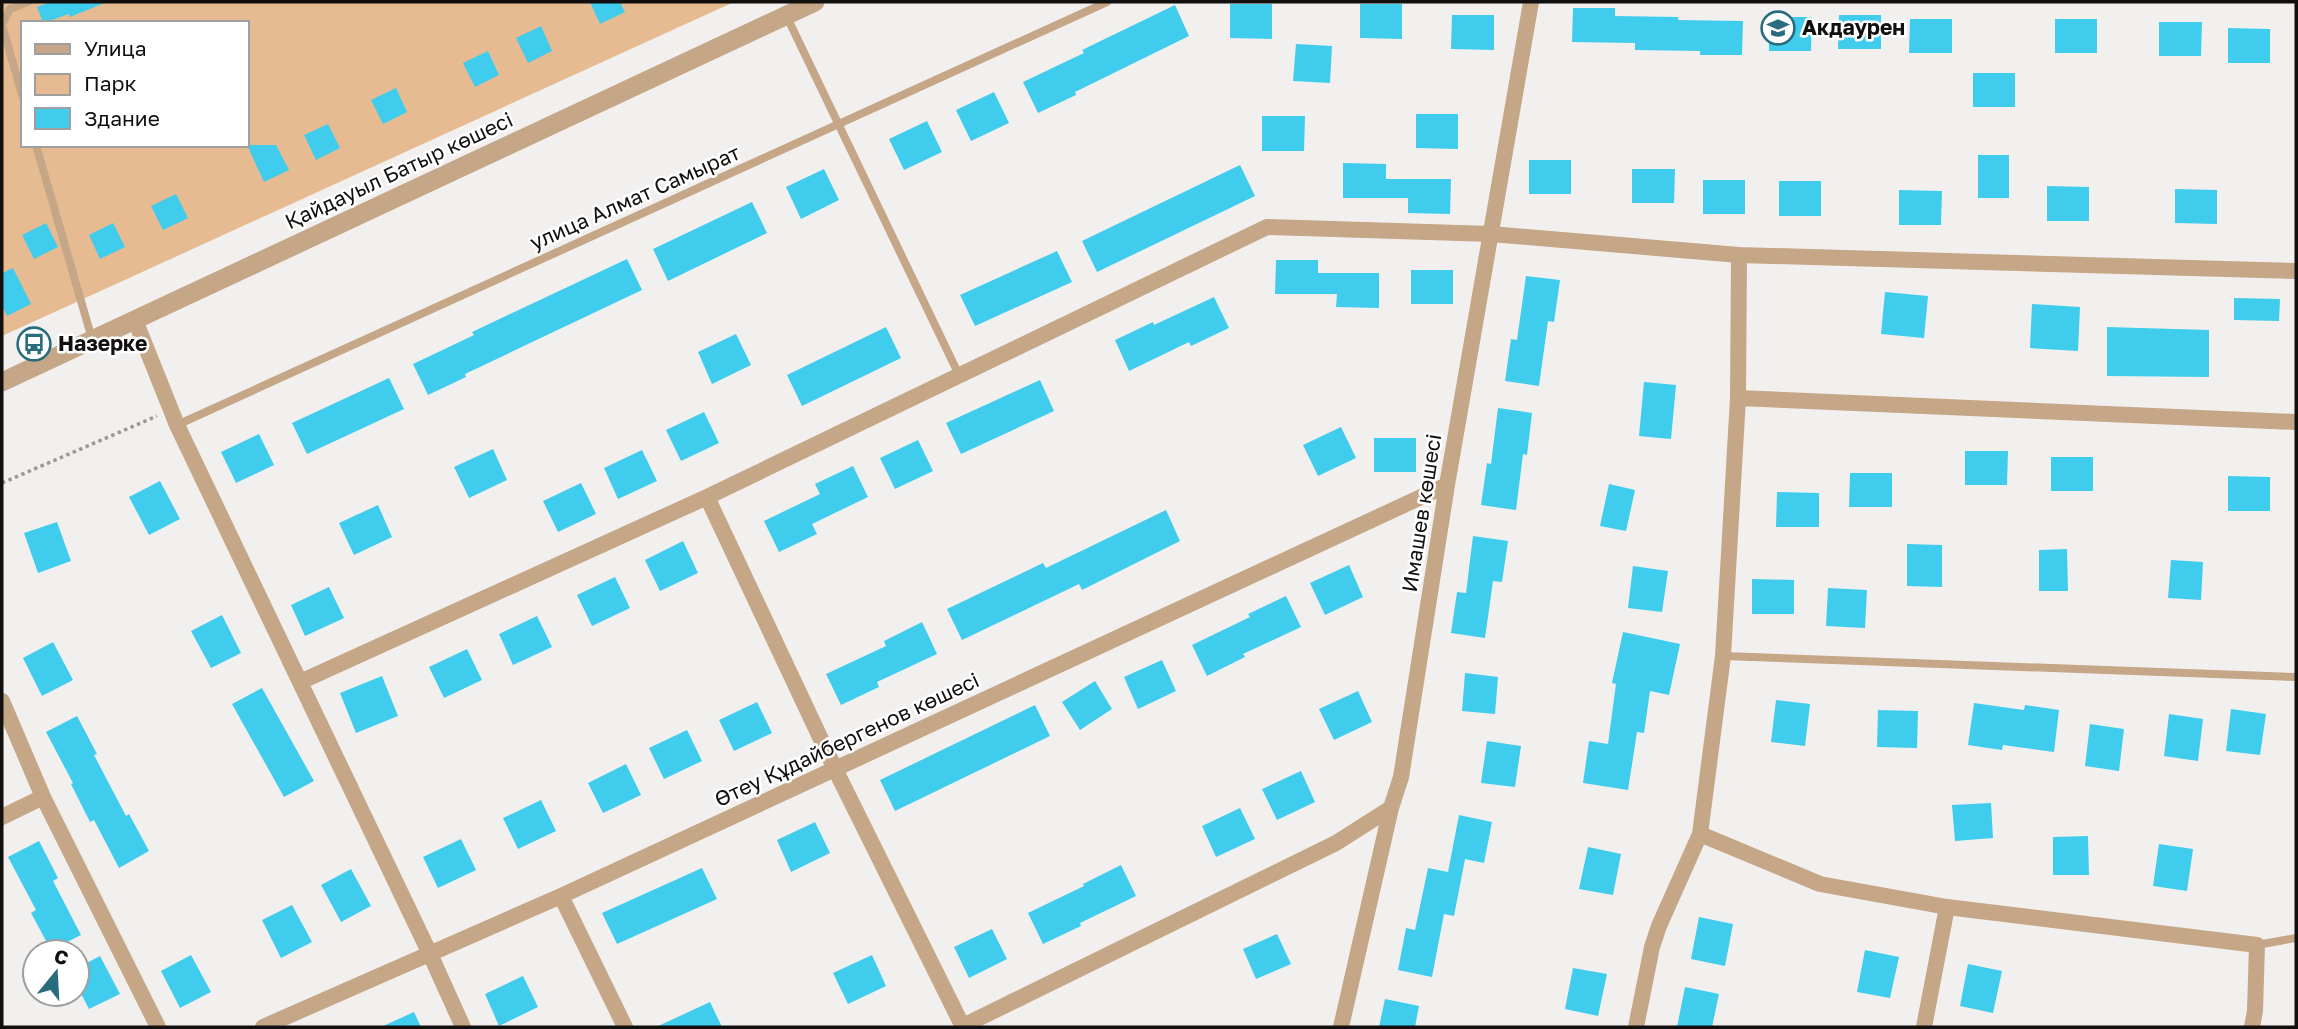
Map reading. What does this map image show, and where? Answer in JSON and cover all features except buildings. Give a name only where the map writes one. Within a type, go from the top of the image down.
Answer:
[{"type":"street","name":"Қайдауыл Батыр көшесі","points":[[2,382],[815,2]]},
{"type":"street","name":"Имашев көшесі","points":[[1340,1027],[1391,808],[1401,778],[1447,485],[1531,2]]},
{"type":"street","points":[[300,682],[707,497],[1267,227],[1490,234],[1739,255],[2296,271]]},
{"type":"street","points":[[1636,1027],[1652,947],[1700,835],[1723,656],[1738,398],[1739,255]]},
{"type":"street","points":[[135,320],[174,418],[463,1027]]},
{"type":"street","points":[[1738,398],[2296,422]]},
{"type":"street","name":"Өтеу Құдайбергенов көшесі","points":[[263,1027],[561,896],[1447,485]]},
{"type":"street","points":[[707,497],[835,769],[963,1026],[1336,843],[1391,808]]},
{"type":"street","points":[[2,701],[43,797],[158,1027]]},
{"type":"street","points":[[2,817],[43,797]]},
{"type":"street","points":[[1700,835],[1820,884],[1947,907],[2257,945],[2252,1027]]},
{"type":"street","points":[[561,896],[625,1027]]},
{"type":"street","points":[[1924,1027],[1947,907]]},
{"type":"lane","points":[[21,91],[2,24],[10,9],[28,2]]},
{"type":"lane","name":"улица Алмат Самырат","points":[[174,418],[839,125],[1107,2]]},
{"type":"lane","points":[[786,15],[959,375]]},
{"type":"lane","points":[[37,147],[92,339]]},
{"type":"lane","points":[[1723,656],[2296,677]]},
{"type":"lane","points":[[2257,945],[2296,938]]},
{"type":"path","points":[[2,483],[174,418]]},
{"type":"green space","points":[[2,2],[734,2],[2,336]]},
{"type":"place","name":"Акдаурен","points":[[1778,28]]},
{"type":"place","name":"Назерке","points":[[34,344]]}]
